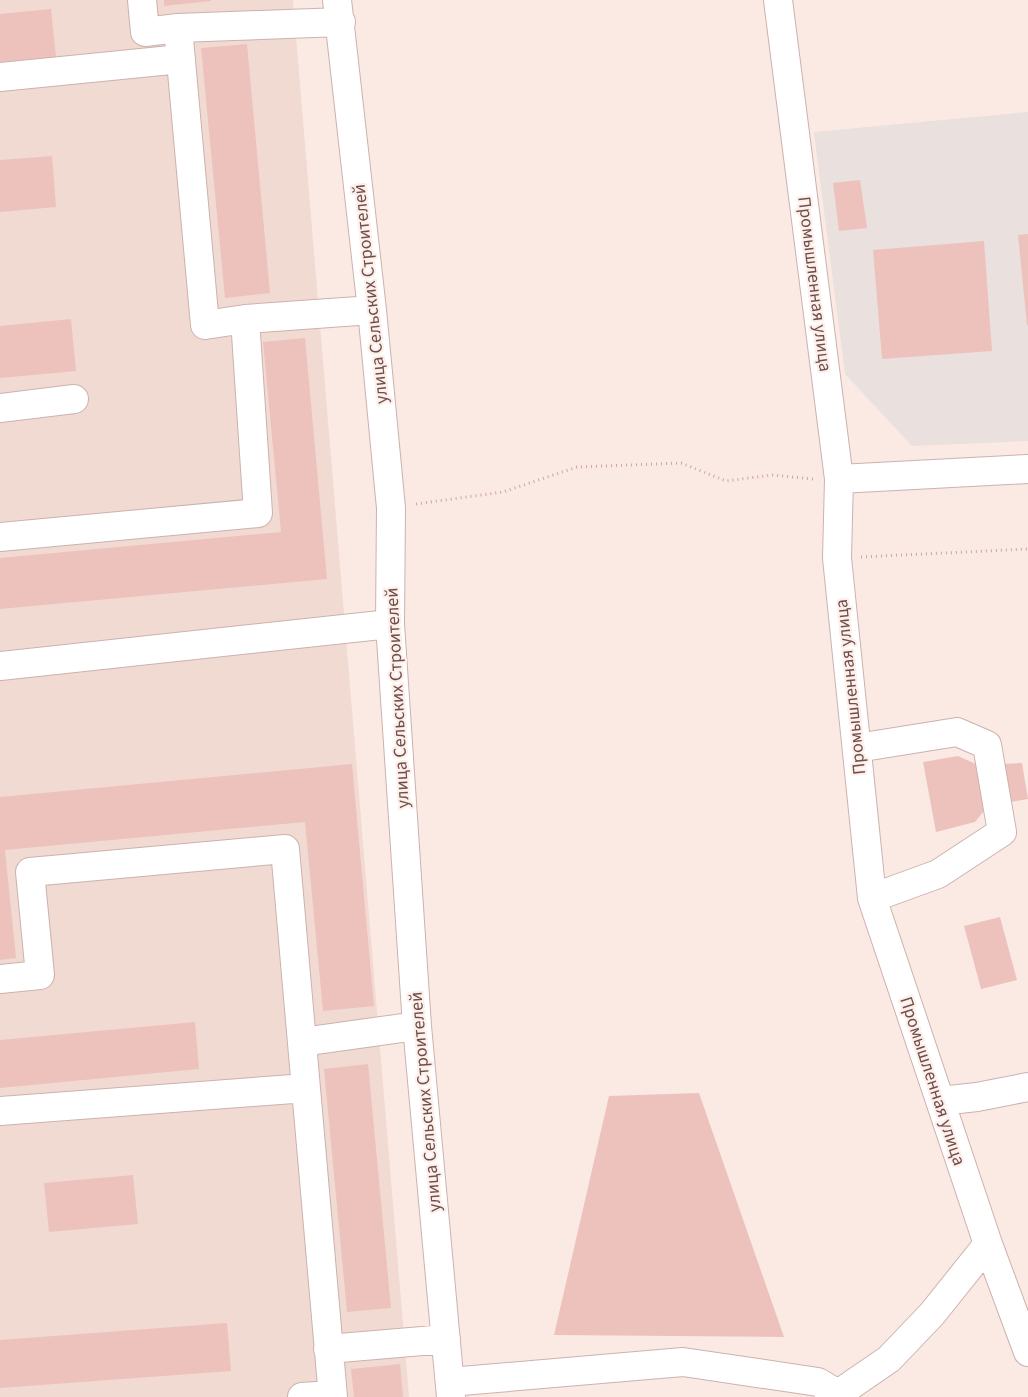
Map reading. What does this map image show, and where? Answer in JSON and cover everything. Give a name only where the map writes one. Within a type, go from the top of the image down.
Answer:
[{"type":"street","points":[[142,0],[145,32],[339,11]]},
{"type":"street","name":"Промышленная улица","points":[[778,0],[839,479],[837,558],[872,898],[988,1244],[1028,1352]]},
{"type":"street","name":"улица Сельских Строителей","points":[[339,11],[372,310],[391,508],[390,624],[417,1026],[450,1389]]},
{"type":"street","points":[[178,28],[205,325],[245,319],[372,310]]},
{"type":"street","points":[[0,77],[181,59]]},
{"type":"street","points":[[0,537],[258,513],[245,319]]},
{"type":"street","points":[[0,408],[74,399]]},
{"type":"street","points":[[839,479],[1028,469]]},
{"type":"street","points":[[0,666],[390,624]]},
{"type":"street","points":[[856,748],[957,732],[987,746],[1002,832],[938,874],[872,898]]},
{"type":"street","points":[[0,979],[40,975],[30,872],[285,848],[332,1396],[302,1397]]},
{"type":"street","points":[[302,1042],[417,1026]]},
{"type":"street","points":[[940,1101],[977,1097],[1028,1087]]},
{"type":"street","points":[[0,1111],[306,1088]]},
{"type":"street","points":[[450,1389],[683,1362],[818,1382],[838,1396],[889,1359],[932,1314],[988,1244]]},
{"type":"street","points":[[328,1349],[446,1339]]},
{"type":"path","points":[[391,508],[503,492],[577,467],[681,463],[726,480],[772,474],[807,479],[839,479]]},
{"type":"path","points":[[837,558],[1028,549]]},
{"type":"shaded area","points":[[0,0],[293,0],[409,1397],[0,1397]]},
{"type":"shaded area","points":[[1028,112],[1028,441],[912,446],[845,374],[814,132]]},
{"type":"building","points":[[164,0],[211,0],[211,1],[164,6]]},
{"type":"building","points":[[51,9],[56,57],[0,62],[0,14]]},
{"type":"building","points":[[247,44],[270,293],[225,298],[201,48]]},
{"type":"building","points":[[52,156],[56,207],[0,212],[0,160]]},
{"type":"building","points":[[860,180],[867,228],[839,231],[833,183]]},
{"type":"building","points":[[1028,234],[1028,325],[1027,325],[1018,235]]},
{"type":"building","points":[[984,241],[992,351],[882,359],[873,250]]},
{"type":"building","points":[[71,319],[76,371],[0,378],[0,326]]},
{"type":"building","points":[[305,338],[327,579],[0,609],[0,558],[281,532],[263,342]]},
{"type":"building","points":[[958,756],[978,765],[1022,763],[1028,799],[988,806],[975,822],[936,832],[923,762]]},
{"type":"building","points":[[352,764],[374,1006],[323,1011],[305,822],[5,850],[16,958],[0,960],[0,797]]},
{"type":"building","points":[[1000,917],[1017,980],[981,989],[964,926]]},
{"type":"building","points":[[195,1022],[199,1069],[0,1088],[0,1040]]},
{"type":"building","points":[[368,1064],[391,1308],[347,1312],[324,1069]]},
{"type":"building","points":[[699,1093],[784,1337],[554,1335],[609,1096]]},
{"type":"building","points":[[133,1175],[138,1224],[49,1232],[44,1183]]},
{"type":"building","points":[[227,1323],[231,1371],[0,1388],[0,1340]]},
{"type":"building","points":[[400,1364],[403,1397],[354,1397],[351,1369]]}]
